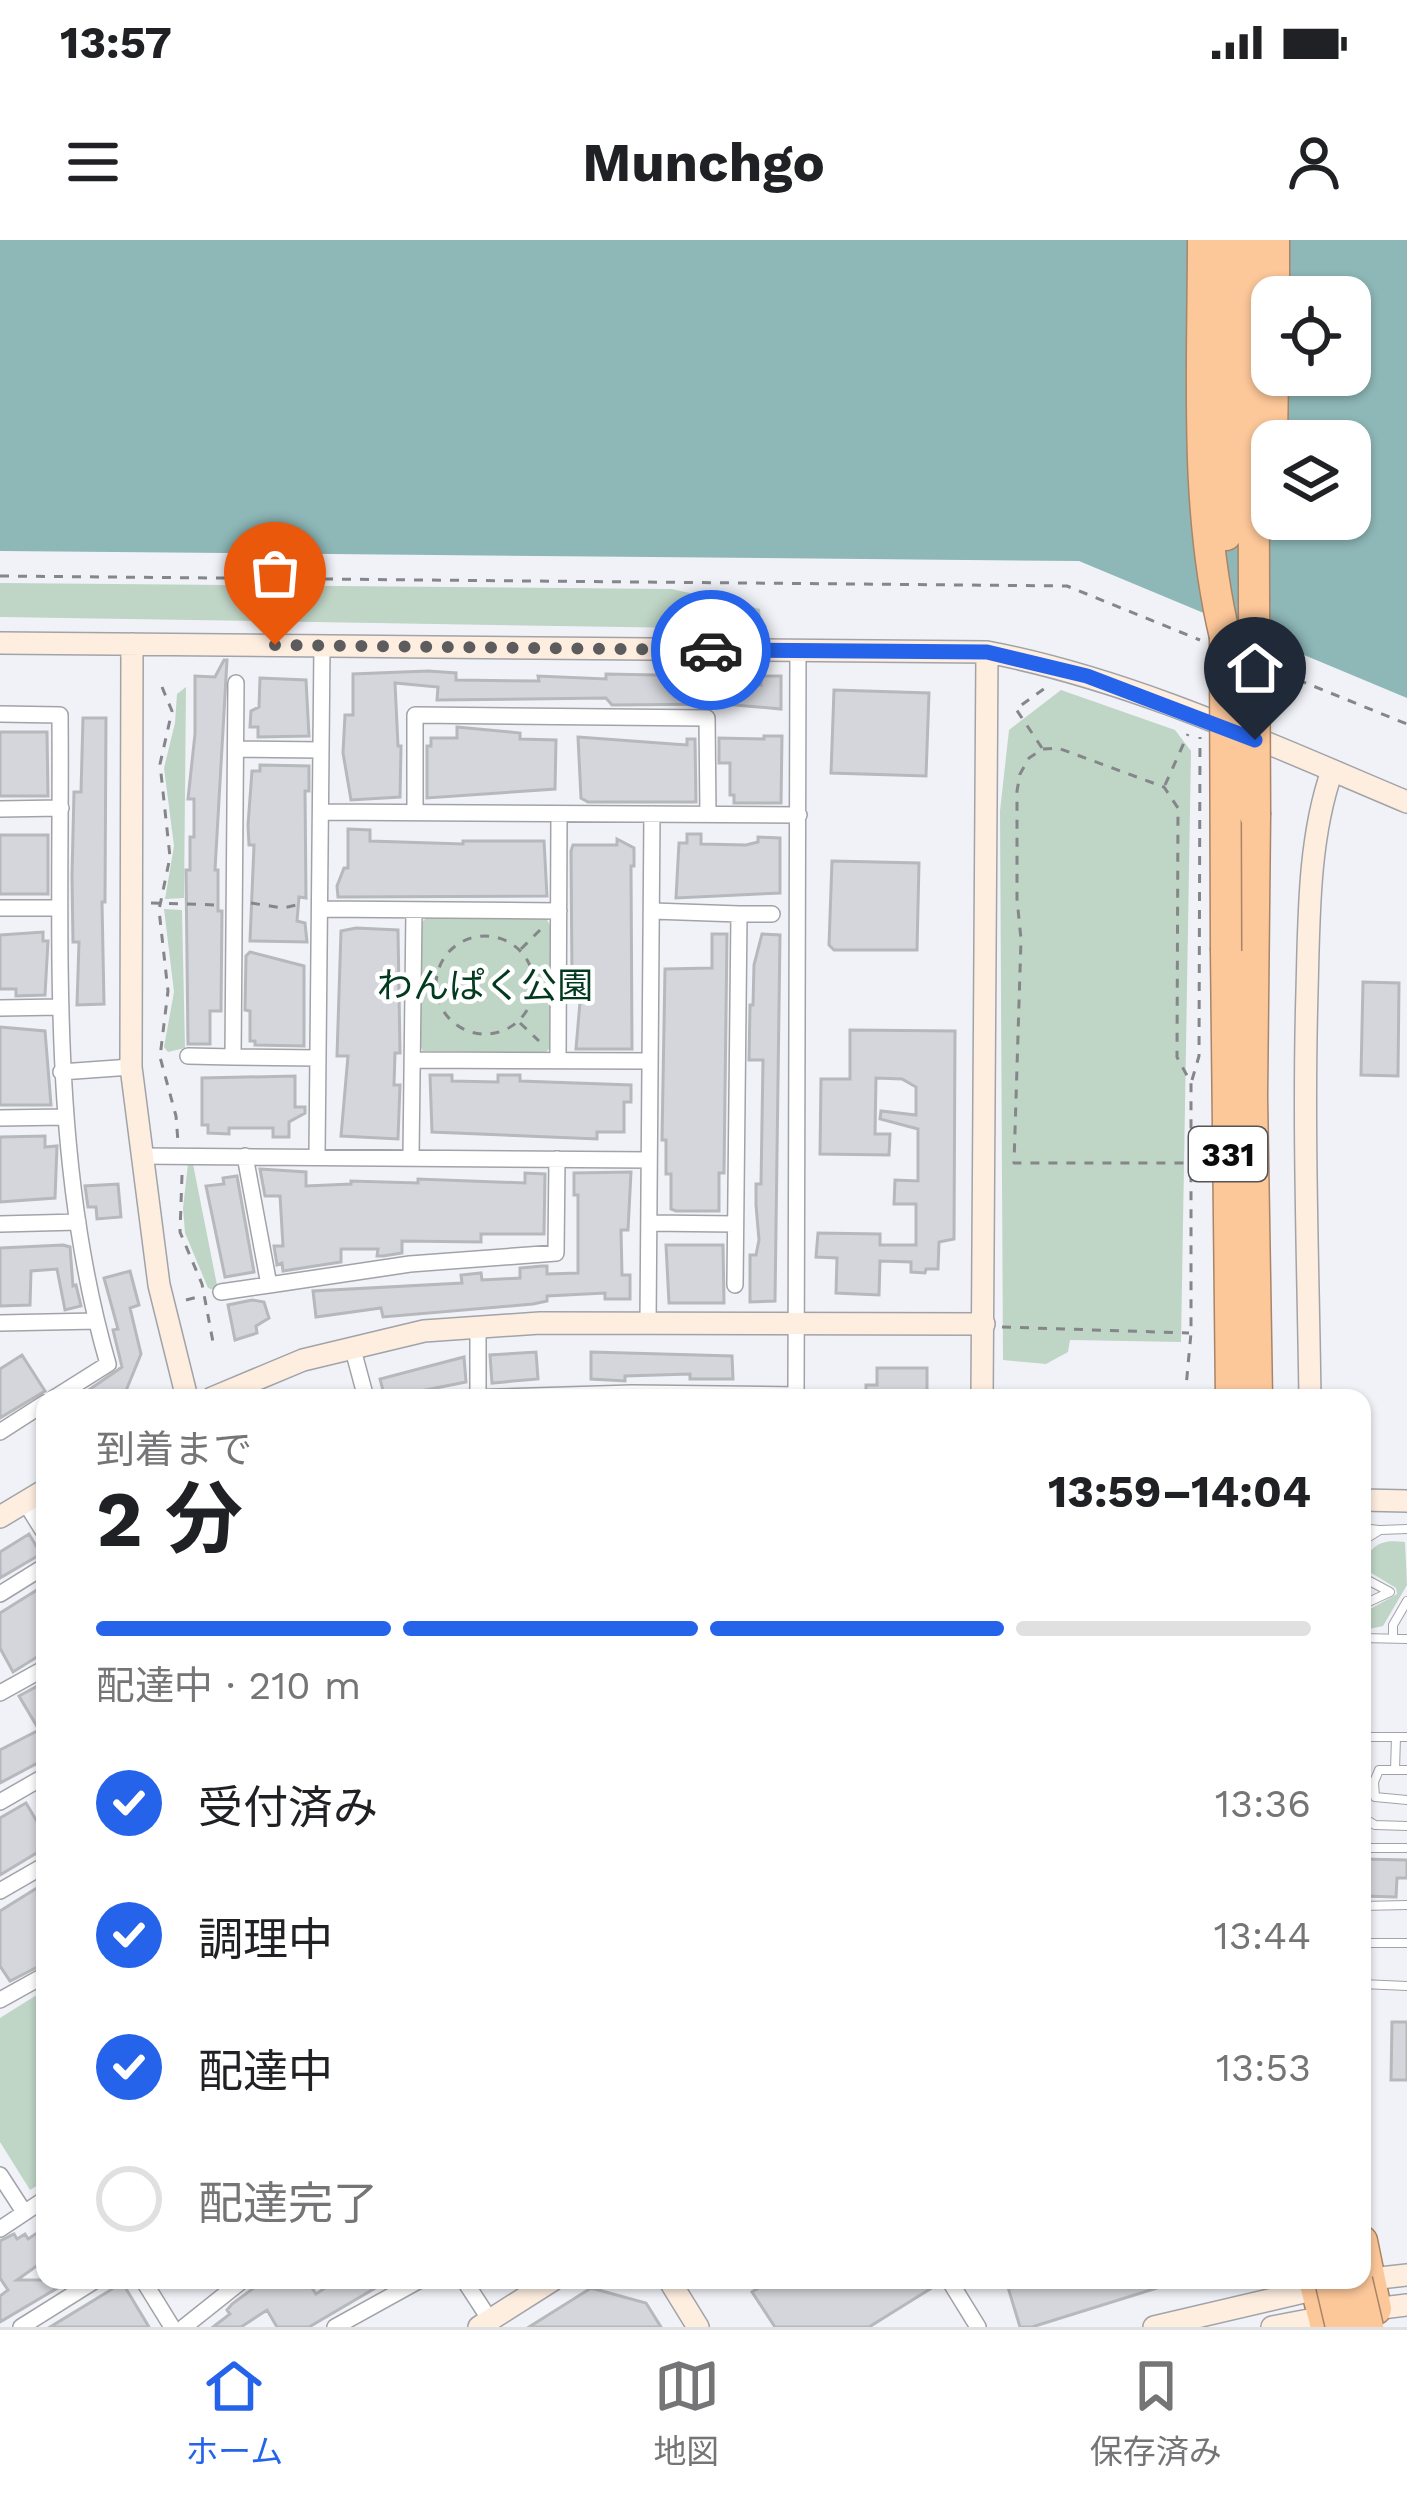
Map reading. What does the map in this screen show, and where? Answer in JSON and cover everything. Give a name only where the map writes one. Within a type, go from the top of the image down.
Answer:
[{"type":"highway","points":[[1203,240],[1204,491],[1220,642]]},
{"type":"highway","name":"331","points":[[1225,240],[1220,642],[1240,951],[1257,1389]]},
{"type":"highway","name":"331","points":[[1231,1389],[1240,951],[1254,598],[1252,240]]},
{"type":"highway","points":[[1274,240],[1274,276]]},
{"type":"highway","points":[[1254,598],[1268,557],[1273,396]]},
{"type":"street","points":[[0,643],[987,652],[1140,694],[1407,802]]},
{"type":"street","points":[[132,644],[140,1156],[159,1285],[185,1389]]},
{"type":"street","points":[[317,1155],[322,646]]},
{"type":"street","points":[[796,1389],[798,651]]},
{"type":"street","points":[[983,1389],[993,1326],[987,652]]},
{"type":"street","points":[[233,1057],[236,683]]},
{"type":"street","points":[[0,714],[60,715],[65,1117],[78,1222],[108,1364],[68,1389]]},
{"type":"street","points":[[415,812],[415,715],[436,715],[707,718],[708,814]]},
{"type":"street","points":[[236,749],[322,750]]},
{"type":"street","points":[[1310,1389],[1308,945],[1322,803],[1332,771]]},
{"type":"street","points":[[0,809],[61,808]]},
{"type":"street","points":[[322,812],[799,814]]},
{"type":"street","points":[[558,1060],[559,814]]},
{"type":"street","points":[[648,1323],[652,814]]},
{"type":"street","points":[[0,908],[59,908]]},
{"type":"street","points":[[320,909],[559,911]]},
{"type":"street","points":[[410,1156],[414,911]]},
{"type":"street","points":[[652,911],[772,914]]},
{"type":"street","points":[[735,1285],[739,914]]},
{"type":"street","points":[[0,1008],[61,1007]]},
{"type":"street","points":[[188,1056],[318,1058]]},
{"type":"street","points":[[413,1060],[650,1061]]},
{"type":"street","points":[[62,1072],[140,1062]]},
{"type":"street","points":[[0,1118],[65,1117]]},
{"type":"street","points":[[140,1156],[649,1160]]},
{"type":"street","points":[[245,1156],[269,1285]]},
{"type":"street","points":[[213,1294],[410,1264],[556,1253],[557,1159]]},
{"type":"street","points":[[0,1224],[78,1222]]},
{"type":"street","points":[[649,1222],[735,1224]]},
{"type":"street","points":[[0,1323],[96,1321]]},
{"type":"street","points":[[234,1389],[352,1346],[478,1326],[993,1326]]},
{"type":"street","points":[[474,1389],[478,1326]]},
{"type":"street","points":[[352,1346],[364,1389]]},
{"type":"street","points":[[0,1432],[36,1409]]},
{"type":"street","points":[[0,1517],[35,1496]]},
{"type":"street","points":[[1371,1500],[1407,1501]]},
{"type":"street","points":[[0,1594],[36,1572]]},
{"type":"street","points":[[0,1693],[36,1673]]},
{"type":"street","points":[[0,1802],[36,1782]]},
{"type":"street","points":[[0,1891],[36,1870]]},
{"type":"street","points":[[0,2000],[36,1983]]},
{"type":"street","points":[[0,2175],[24,2212]]},
{"type":"street","points":[[0,2229],[36,2205]]},
{"type":"street","points":[[1154,2327],[1373,2298],[1407,2275]]},
{"type":"street","points":[[21,2327],[82,2289]]},
{"type":"street","points":[[149,2289],[172,2327]]},
{"type":"street","points":[[184,2327],[232,2289]]},
{"type":"street","points":[[335,2327],[404,2289]]},
{"type":"street","points":[[468,2289],[484,2324],[539,2289]]},
{"type":"street","points":[[675,2289],[698,2327]]},
{"type":"street","points":[[955,2289],[978,2327]]},
{"type":"street","points":[[1272,2327],[1325,2303],[1373,2298]]},
{"type":"lane","points":[[1371,1529],[1407,1529]]},
{"type":"lane","points":[[1371,1536],[1380,1530]]},
{"type":"lane","points":[[1371,1582],[1390,1592],[1371,1600]]},
{"type":"lane","points":[[1393,1638],[1393,1625],[1407,1601]]},
{"type":"lane","points":[[1371,1638],[1407,1639]]},
{"type":"lane","points":[[1371,1737],[1407,1737]]},
{"type":"lane","points":[[1395,1770],[1396,1737]]},
{"type":"lane","points":[[1407,1770],[1376,1773],[1375,1797],[1407,1800]]},
{"type":"lane","points":[[1371,1823],[1407,1826]]},
{"type":"lane","points":[[1371,1848],[1407,1848]]},
{"type":"lane","points":[[1371,1906],[1407,1905]]},
{"type":"lane","points":[[1371,1943],[1407,1943]]},
{"type":"lane","points":[[1371,1984],[1407,1986]]},
{"type":"path","points":[[0,576],[1067,586],[1220,642]]},
{"type":"path","points":[[1280,673],[1407,724]]},
{"type":"path","points":[[1043,749],[1016,709],[1048,686],[1065,684]]},
{"type":"path","points":[[163,687],[172,711],[160,764],[170,856],[159,910],[169,991],[160,1058],[176,1116],[180,1232],[213,1294],[212,1342]]},
{"type":"path","points":[[1164,787],[1190,728]]},
{"type":"path","points":[[1186,1389],[1191,1333],[1191,1083],[1199,1056],[1200,732]]},
{"type":"path","points":[[1191,1083],[1177,1057],[1178,808],[1164,787],[1058,748],[1043,749],[1029,758],[1017,791],[1017,899],[1022,939],[1014,1162],[1191,1163]]},
{"type":"path","points":[[519,950],[559,911]]},
{"type":"path","points":[[500,938],[519,950],[532,969],[534,992],[519,1022],[499,1033],[465,1030],[447,1017],[436,985],[447,953],[466,940],[500,938]]},
{"type":"path","points":[[519,1022],[558,1060]]},
{"type":"path","points":[[140,1062],[188,1056]]},
{"type":"path","points":[[186,1300],[213,1294]]},
{"type":"path","points":[[993,1326],[1191,1333]]},
{"type":"green space","points":[[0,583],[672,589],[760,609],[761,625],[687,628],[0,617]]},
{"type":"green space","points":[[186,687],[184,898],[165,899],[174,846],[164,768],[177,694]]},
{"type":"green space","points":[[1061,690],[1175,730],[1191,751],[1181,1342],[1070,1340],[1068,1352],[1046,1364],[1003,1360],[1000,811],[1009,730]]},
{"type":"green space","points":[[164,909],[182,910],[185,1048],[168,1052],[164,1047],[174,992]]},
{"type":"green space","name":"わんぱく公園","points":[[426,918],[546,918],[550,925],[550,1048],[545,1053],[423,1051],[420,924]]},
{"type":"green space","points":[[188,1164],[193,1164],[217,1285],[214,1290],[208,1288],[185,1233]]},
{"type":"green space","points":[[1389,1542],[1405,1542],[1407,1585],[1383,1626],[1371,1629],[1371,1609],[1397,1594],[1396,1588],[1371,1573],[1371,1552]]},
{"type":"green space","points":[[36,1997],[36,2186],[30,2190],[0,2142],[0,2018]]},
{"type":"water","points":[[0,240],[1407,240],[1407,698],[1079,561],[0,551]]},
{"type":"building","points":[[224,660],[215,870],[218,911],[222,911],[221,1011],[210,1011],[210,1044],[188,1044],[186,870],[190,870],[190,837],[194,837],[194,799],[188,799],[195,676],[215,677]]},
{"type":"building","points":[[456,673],[456,680],[606,679],[606,674],[719,676],[719,684],[761,685],[761,676],[781,676],[781,709],[723,704],[612,705],[606,698],[437,700],[438,687],[395,683],[400,797],[351,800],[343,753],[345,715],[353,715],[353,674]]},
{"type":"building","points":[[260,678],[306,680],[309,736],[258,737],[258,727],[250,727],[251,711],[259,707]]},
{"type":"building","points":[[834,690],[929,693],[926,776],[831,773]]},
{"type":"building","points":[[83,718],[106,718],[104,1004],[77,1005],[79,942],[73,942],[72,876],[74,792],[81,792]]},
{"type":"building","points":[[457,727],[520,733],[520,739],[556,740],[555,789],[427,798],[427,746],[431,738],[457,738]]},
{"type":"building","points":[[0,732],[47,732],[48,796],[0,796]]},
{"type":"building","points":[[782,736],[781,803],[734,803],[730,763],[719,763],[719,738]]},
{"type":"building","points":[[578,737],[687,745],[687,739],[695,739],[696,802],[588,802],[581,798]]},
{"type":"building","points":[[260,765],[309,766],[306,898],[299,897],[297,921],[305,923],[307,942],[250,941],[254,845],[249,845],[248,825],[252,771],[260,771]]},
{"type":"building","points":[[348,829],[370,830],[370,841],[544,841],[547,896],[338,897],[337,886],[348,868]]},
{"type":"building","points":[[687,834],[701,834],[701,844],[746,845],[758,842],[758,837],[780,838],[780,893],[676,898],[679,843],[687,843]]},
{"type":"building","points":[[0,835],[48,835],[48,894],[0,894]]},
{"type":"building","points":[[617,839],[634,848],[632,1049],[576,1049],[582,978],[572,978],[571,851],[573,845],[617,845]]},
{"type":"building","points":[[832,861],[919,863],[917,950],[834,950],[829,945]]},
{"type":"building","points":[[398,930],[400,1053],[395,1053],[394,1085],[400,1085],[398,1139],[341,1136],[348,1056],[337,1056],[341,931]]},
{"type":"building","points":[[43,932],[43,941],[48,941],[45,995],[16,996],[16,989],[0,989],[0,935]]},
{"type":"building","points":[[712,934],[727,934],[724,1173],[719,1173],[719,1211],[676,1211],[671,1209],[671,1174],[666,1174],[666,1140],[662,1140],[665,969],[712,968]]},
{"type":"building","points":[[762,934],[780,935],[775,1301],[750,1302],[750,1255],[756,1255],[759,1240],[756,1184],[761,1184],[763,1060],[749,1060],[750,1005]]},
{"type":"building","points":[[250,952],[304,966],[304,1046],[250,1041],[250,1011],[245,1010],[246,956]]},
{"type":"building","points":[[1363,982],[1399,983],[1398,1076],[1361,1075]]},
{"type":"building","points":[[0,1027],[45,1031],[51,1105],[0,1105]]},
{"type":"building","points":[[850,1030],[955,1031],[954,1239],[939,1242],[938,1269],[925,1273],[911,1272],[911,1262],[880,1261],[879,1295],[836,1293],[837,1258],[816,1257],[818,1233],[880,1234],[880,1245],[916,1245],[916,1204],[894,1204],[895,1180],[918,1181],[918,1129],[880,1119],[881,1111],[916,1115],[916,1087],[902,1079],[876,1078],[875,1134],[890,1134],[889,1155],[820,1154],[821,1079],[850,1079]]},
{"type":"building","points":[[430,1075],[452,1075],[452,1081],[498,1082],[498,1075],[520,1075],[520,1081],[631,1085],[631,1102],[624,1102],[624,1132],[597,1132],[597,1139],[432,1132]]},
{"type":"building","points":[[295,1076],[295,1107],[305,1107],[305,1113],[289,1122],[289,1137],[273,1137],[273,1128],[208,1133],[208,1125],[202,1125],[202,1078]]},
{"type":"building","points":[[45,1136],[45,1147],[57,1146],[55,1198],[0,1202],[0,1137]]},
{"type":"building","points":[[260,1169],[306,1172],[306,1186],[351,1181],[418,1183],[418,1179],[525,1183],[525,1173],[545,1174],[544,1234],[481,1234],[481,1242],[402,1241],[402,1253],[383,1256],[377,1256],[378,1249],[341,1249],[341,1262],[283,1271],[282,1263],[277,1265],[274,1246],[283,1246],[280,1196],[265,1196]]},
{"type":"building","points":[[631,1172],[628,1230],[621,1230],[622,1275],[630,1275],[630,1299],[605,1299],[605,1293],[547,1296],[547,1301],[533,1304],[383,1317],[381,1308],[316,1317],[313,1291],[462,1283],[461,1275],[481,1273],[482,1280],[520,1278],[520,1268],[542,1266],[547,1266],[547,1274],[578,1273],[574,1173]]},
{"type":"building","points":[[237,1176],[254,1272],[225,1277],[206,1186],[224,1184],[223,1178]]},
{"type":"building","points":[[118,1184],[121,1217],[97,1219],[96,1207],[88,1207],[85,1186]]},
{"type":"building","points":[[666,1245],[723,1245],[724,1303],[669,1303]]},
{"type":"building","points":[[70,1247],[73,1286],[81,1306],[65,1310],[57,1269],[31,1271],[30,1305],[0,1306],[0,1248]]},
{"type":"building","points":[[130,1271],[139,1305],[130,1308],[141,1354],[127,1389],[90,1389],[122,1367],[113,1330],[118,1329],[104,1278]]},
{"type":"building","points":[[264,1302],[269,1318],[256,1326],[257,1333],[235,1340],[228,1305]]},
{"type":"building","points":[[536,1352],[538,1379],[492,1383],[490,1355]]},
{"type":"building","points":[[591,1352],[732,1356],[733,1379],[690,1379],[690,1374],[625,1376],[625,1381],[591,1379]]},
{"type":"building","points":[[22,1355],[44,1389],[36,1389],[36,1396],[0,1418],[0,1369]]},
{"type":"building","points":[[464,1357],[466,1382],[431,1389],[383,1389],[380,1379]]},
{"type":"building","points":[[877,1368],[927,1368],[927,1389],[866,1389],[866,1385],[877,1385]]},
{"type":"building","points":[[29,1534],[36,1546],[36,1557],[0,1578],[0,1552]]},
{"type":"building","points":[[36,1591],[36,1658],[13,1672],[0,1648],[0,1613]]},
{"type":"building","points":[[36,1687],[36,1725],[19,1696]]},
{"type":"building","points":[[36,1732],[36,1764],[0,1783],[0,1750]]},
{"type":"building","points":[[26,1803],[36,1820],[36,1853],[0,1875],[0,1818]]},
{"type":"building","points":[[1371,1859],[1407,1860],[1407,1878],[1397,1878],[1396,1897],[1371,1896]]},
{"type":"building","points":[[36,1889],[36,1968],[10,1981],[0,1966],[0,1911]]},
{"type":"building","points":[[1392,2022],[1407,2022],[1407,2080],[1391,2080]]},
{"type":"building","points":[[14,2234],[17,2239],[25,2234],[28,2239],[36,2234],[36,2266],[17,2280],[36,2280],[36,2289],[56,2289],[0,2322],[0,2296],[8,2290],[0,2278],[0,2241]]},
{"type":"building","points":[[126,2289],[149,2327],[50,2327],[109,2291]]},
{"type":"building","points":[[252,2289],[313,2289],[316,2294],[324,2289],[374,2289],[309,2327],[277,2327],[267,2310],[241,2327],[213,2327],[230,2314],[227,2310]]},
{"type":"building","points":[[595,2289],[646,2303],[661,2327],[529,2327]]},
{"type":"building","points":[[930,2289],[869,2327],[775,2327],[752,2292]]},
{"type":"building","points":[[1009,2289],[1154,2289],[1032,2327],[1020,2327]]},
{"type":"way so far","points":[[275,645],[711,650]]},
{"type":"route","points":[[711,650],[987,652],[1087,676],[1255,740]]}]
